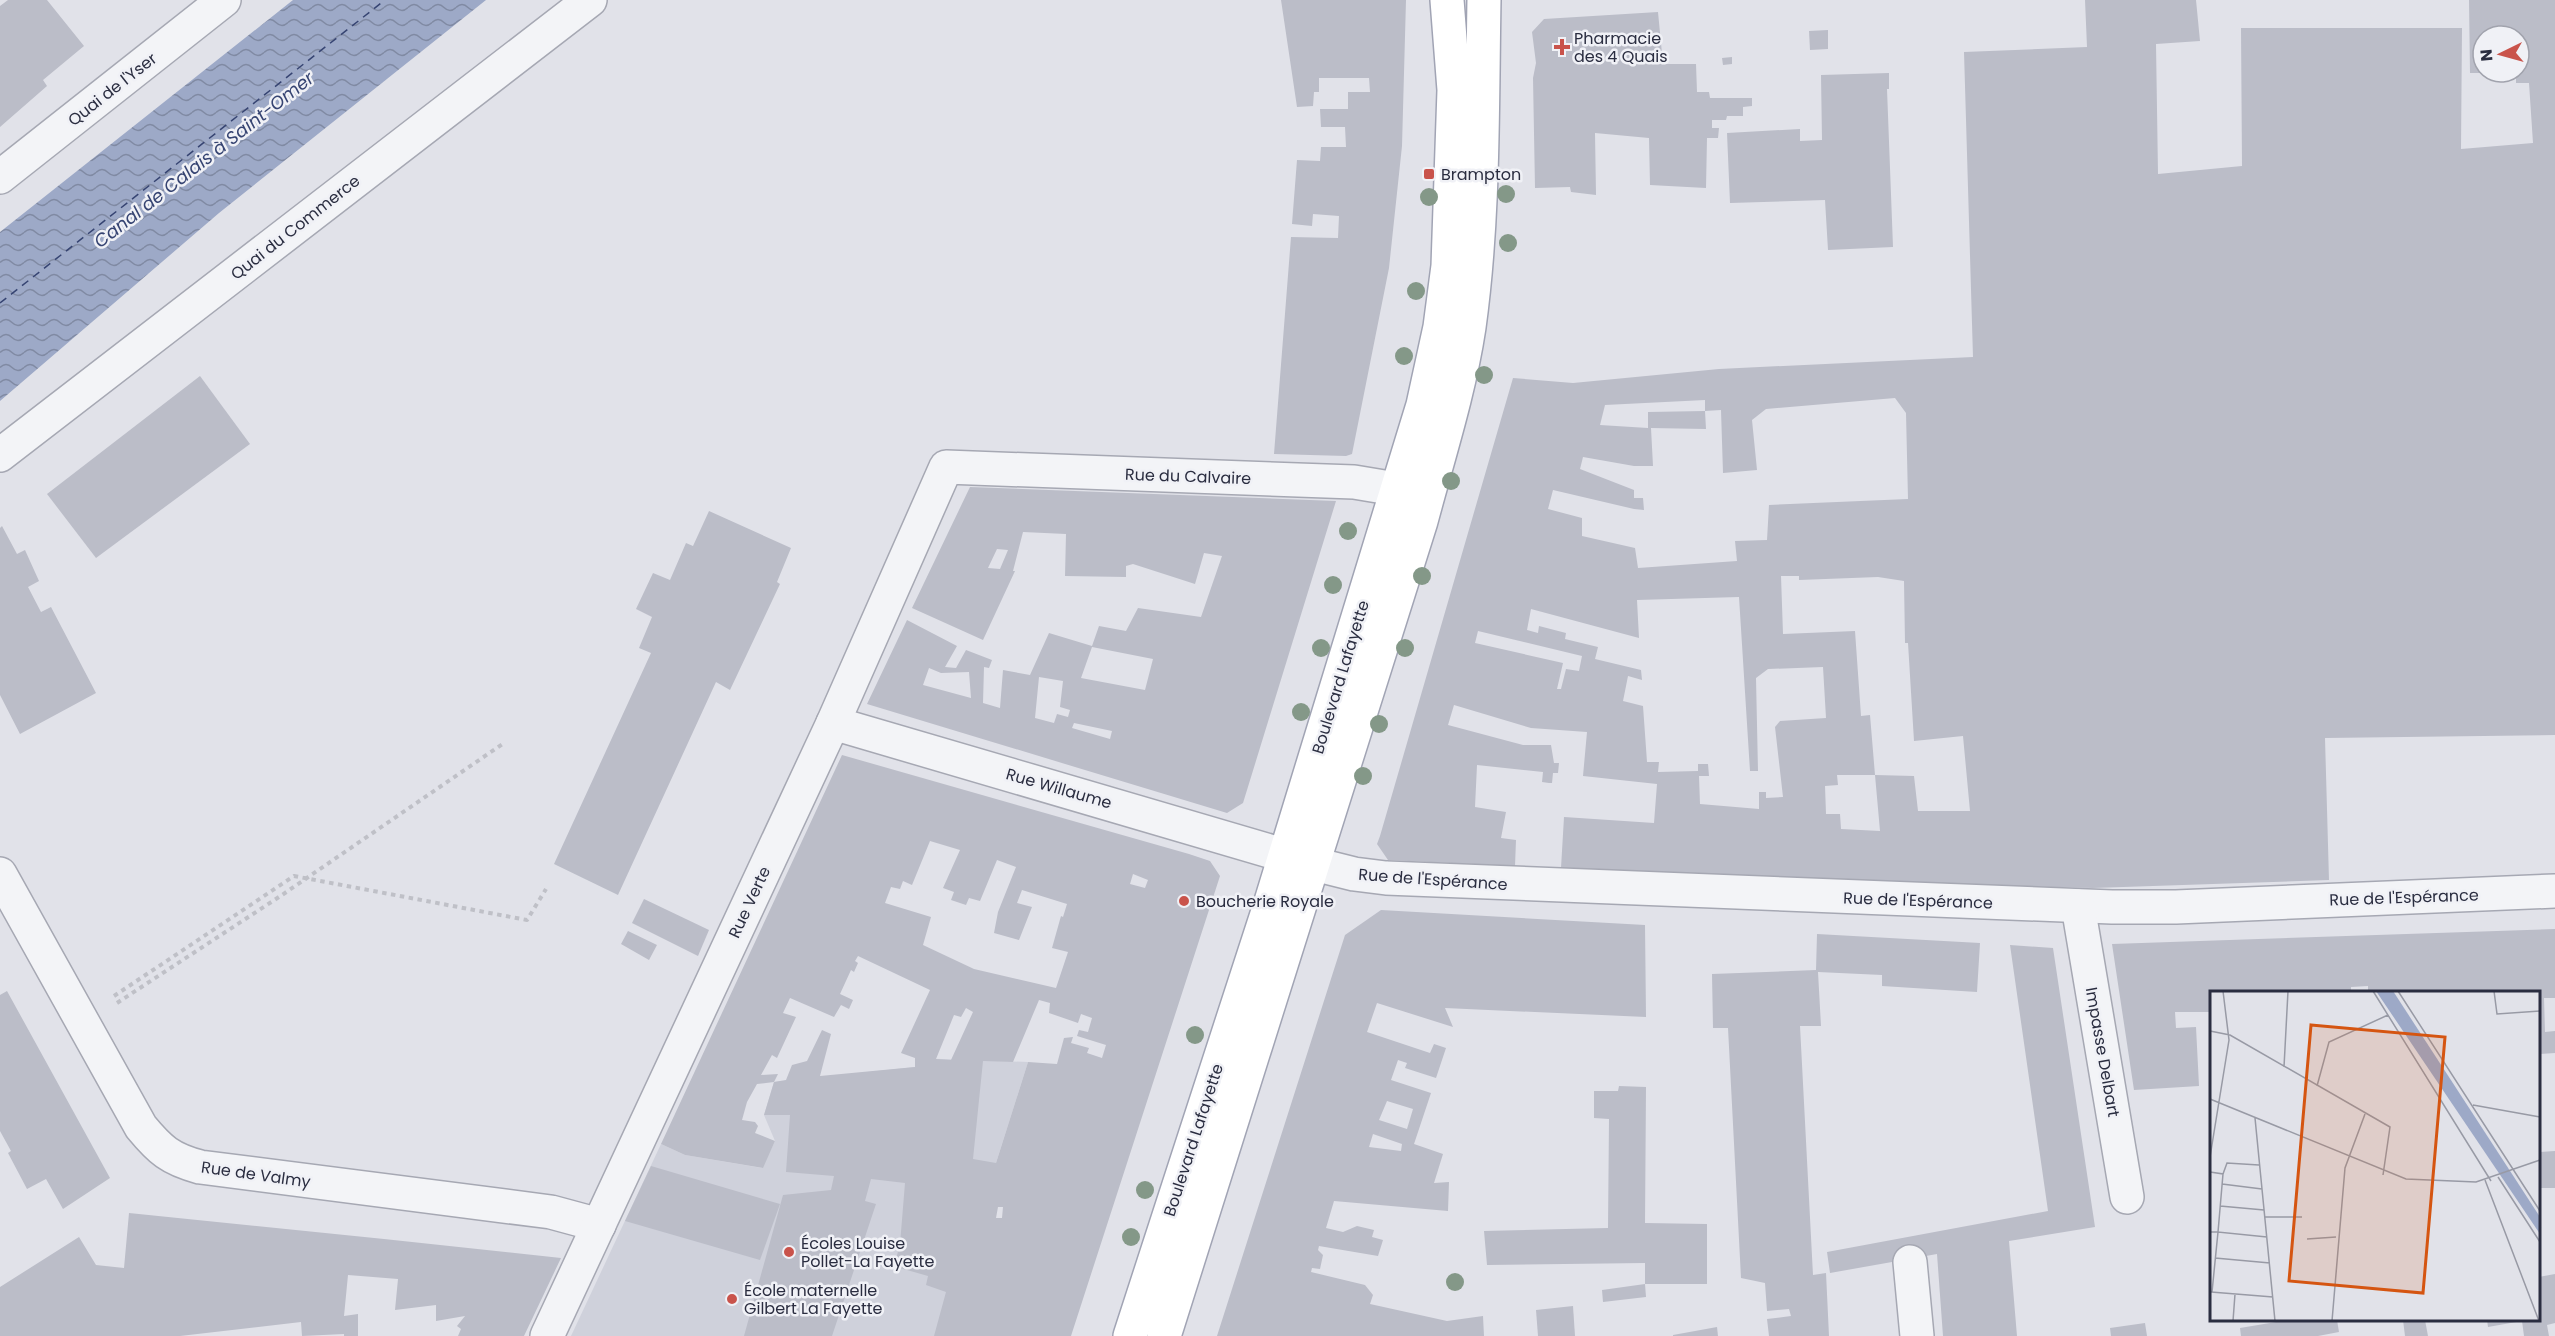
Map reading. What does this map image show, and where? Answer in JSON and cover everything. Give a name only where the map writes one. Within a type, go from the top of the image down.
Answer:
[{"type":"main road","name":"Boulevard Lafayette","points":[[1414,491],[1423,405],[1440,327],[1448,266],[1454,90],[1447,0]]},
{"type":"main road","name":"Boulevard Lafayette","points":[[1164,1336],[1299,860],[1414,491],[1457,389],[1470,318],[1481,172],[1484,0]]},
{"type":"main road","name":"Boulevard Lafayette","points":[[1130,1336],[1299,860]]},
{"type":"street","name":"Quai de l'Yser","points":[[0,177],[225,0]]},
{"type":"street","name":"Quai du Commerce","points":[[0,455],[590,0]]},
{"type":"street","name":"Rue du Calvaire","points":[[946,467],[1354,482],[1414,491]]},
{"type":"street","name":"Rue Verte","points":[[547,1336],[833,723],[946,467]]},
{"type":"street","name":"Rue Willaume","points":[[833,723],[1299,860]]},
{"type":"street","name":"Rue de l'Espérance","points":[[1299,860],[1354,874],[1483,884],[2078,906],[2176,907],[2555,891]]},
{"type":"street","name":"Rue de Valmy","points":[[0,874],[141,1127],[154,1144],[167,1155],[200,1167],[551,1212],[599,1225]]},
{"type":"street","name":"Impasse Delbart","points":[[2078,906],[2127,1197]]},
{"type":"street","points":[[1910,1262],[1917,1336]]},
{"type":"path","points":[[84,1025],[306,879],[504,743]]},
{"type":"path","points":[[108,1000],[294,876],[527,920],[546,889]]},
{"type":"shaded area","name":"Écoles Louise Pollet-La Fayette","points":[[915,1058],[1028,1062],[941,1336],[571,1336],[661,1144],[685,1155],[762,1168],[775,1141],[764,1115],[774,1082],[915,1067]]},
{"type":"water","name":"Canal de Calais à Saint-Omer","points":[[293,0],[486,0],[219,213],[0,401],[0,232]]},
{"type":"building","points":[[8,0],[47,0],[84,46],[43,80],[47,86],[0,127],[0,6]]},
{"type":"building","points":[[1281,0],[1406,0],[1402,146],[1389,268],[1352,454],[1346,456],[1274,454],[1291,237],[1338,238],[1339,216],[1313,214],[1312,226],[1292,224],[1297,160],[1320,161],[1321,147],[1346,147],[1345,127],[1321,127],[1320,109],[1348,109],[1348,92],[1370,92],[1369,78],[1319,78],[1319,92],[1314,92],[1313,106],[1297,107]]},
{"type":"building","points":[[2085,0],[2196,0],[2200,41],[2156,44],[2158,174],[2242,166],[2241,28],[2462,28],[2461,149],[2533,143],[2529,84],[2531,84],[2531,24],[2471,24],[2470,73],[2469,0],[2555,0],[2555,735],[2325,738],[2329,880],[2093,888],[1885,883],[1561,868],[1564,817],[1654,823],[1657,784],[1583,776],[1587,732],[1531,728],[1454,705],[1448,725],[1523,745],[1551,745],[1554,763],[1559,763],[1558,773],[1553,773],[1552,783],[1549,783],[1542,782],[1543,772],[1477,765],[1475,807],[1506,812],[1501,838],[1516,840],[1515,866],[1388,860],[1377,844],[1513,378],[1573,383],[1719,369],[1973,357],[1964,52],[2087,47]],"holes":[[[1895,398],[1906,413],[1908,499],[1769,505],[1767,540],[1735,541],[1737,561],[1638,568],[1635,548],[1582,536],[1582,518],[1548,509],[1553,490],[1644,510],[1643,498],[1634,498],[1634,490],[1580,469],[1583,457],[1634,466],[1653,466],[1651,428],[1706,429],[1705,411],[1721,410],[1723,473],[1757,470],[1752,420],[1766,409]],[[1705,400],[1705,411],[1648,412],[1648,428],[1600,425],[1605,405]],[[1781,576],[1799,576],[1799,580],[1878,577],[1904,581],[1905,643],[1908,643],[1914,741],[1963,736],[1970,811],[1918,811],[1914,776],[1875,775],[1870,715],[1861,716],[1855,631],[1783,634]],[[1739,597],[1750,771],[1758,771],[1756,678],[1768,669],[1823,667],[1826,718],[1780,721],[1775,727],[1783,797],[1766,798],[1766,792],[1759,792],[1759,809],[1700,804],[1699,776],[1709,776],[1708,764],[1698,764],[1698,771],[1658,772],[1659,762],[1647,762],[1643,706],[1623,701],[1628,676],[1642,680],[1641,670],[1595,659],[1598,647],[1565,639],[1566,633],[1539,626],[1538,633],[1527,630],[1531,609],[1639,638],[1637,600]],[[1478,631],[1582,656],[1579,671],[1566,669],[1561,689],[1557,689],[1563,663],[1475,643]],[[1837,775],[1875,775],[1880,831],[1841,829],[1840,814],[1826,814],[1825,786],[1838,785]]]},
{"type":"building","points":[[1658,12],[1663,64],[1696,64],[1697,92],[1709,92],[1710,98],[1752,98],[1752,106],[1743,107],[1743,116],[1727,116],[1726,120],[1712,120],[1712,128],[1719,128],[1718,138],[1707,138],[1706,188],[1650,185],[1649,138],[1595,133],[1596,195],[1571,192],[1570,187],[1535,188],[1533,78],[1536,63],[1532,32],[1544,19]]},
{"type":"building","points":[[1828,30],[1828,49],[1810,50],[1809,31]]},
{"type":"building","points":[[1732,57],[1732,64],[1723,65],[1722,58]]},
{"type":"building","points":[[1889,73],[1889,89],[1887,89],[1893,247],[1828,250],[1825,200],[1730,203],[1727,133],[1800,129],[1800,141],[1822,140],[1821,75]]},
{"type":"building","points":[[200,376],[250,444],[96,558],[47,494]]},
{"type":"building","points":[[970,487],[1336,501],[1243,803],[1227,813],[867,704],[907,620],[957,646],[945,667],[956,668],[966,650],[992,660],[989,668],[984,667],[983,703],[1000,708],[1003,670],[1030,675],[1049,633],[1092,646],[1099,626],[1126,631],[1138,608],[1201,617],[1222,556],[1204,553],[1195,584],[1133,564],[1126,566],[1126,577],[1065,576],[1066,534],[1023,532],[1013,571],[1015,571],[983,640],[912,608]],"holes":[[[997,549],[1008,550],[1000,569],[988,568]],[[1092,647],[1153,659],[1145,690],[1081,678]],[[929,668],[941,673],[969,672],[971,698],[923,685]],[[1039,677],[1063,681],[1060,707],[1070,710],[1068,717],[1057,714],[1054,723],[1035,718]],[[1074,723],[1112,731],[1110,739],[1072,728]]]},
{"type":"building","points":[[709,511],[791,548],[777,582],[780,584],[730,690],[716,682],[618,895],[554,864],[651,653],[639,648],[652,617],[636,609],[653,573],[670,580],[686,543],[693,546]]},
{"type":"building","points":[[2,526],[17,554],[25,550],[39,581],[28,587],[41,612],[51,607],[96,693],[20,734],[0,695],[0,528]]},
{"type":"building","points":[[842,755],[1189,854],[1210,861],[1220,876],[1071,1336],[934,1336],[946,1292],[926,1285],[928,1276],[900,1268],[901,1260],[896,1259],[900,1244],[905,1183],[871,1179],[865,1201],[876,1204],[832,1336],[744,1336],[783,1195],[831,1190],[834,1176],[786,1172],[790,1115],[764,1115],[774,1082],[757,1084],[747,1102],[742,1120],[755,1122],[758,1126],[755,1133],[775,1141],[763,1168],[685,1155],[661,1144]],"holes":[[[930,841],[960,850],[943,888],[954,892],[951,900],[966,905],[969,898],[980,901],[997,860],[1016,867],[998,912],[994,933],[1019,940],[1032,907],[1017,903],[1022,890],[1067,904],[1063,917],[1061,916],[1052,948],[1068,952],[1056,988],[974,969],[923,945],[931,917],[885,903],[891,887],[900,889],[903,881],[912,885]],[[1133,874],[1148,880],[1145,888],[1130,884]],[[858,956],[930,990],[901,1053],[915,1058],[915,1067],[820,1076],[831,1034],[822,1030],[807,1061],[792,1065],[786,1080],[774,1082],[778,1074],[761,1075],[772,1055],[777,1058],[796,1017],[783,1013],[790,998],[834,1017],[841,1005],[849,1009],[853,1000],[840,994],[851,970],[854,972]],[[1039,1000],[1050,1003],[1049,1013],[1078,1023],[1081,1014],[1092,1018],[1088,1032],[1079,1030],[1077,1036],[1106,1045],[1102,1058],[1087,1053],[1089,1048],[1071,1043],[1073,1037],[1064,1038],[1057,1064],[1028,1062],[996,1163],[973,1159],[983,1061],[1013,1062]],[[966,1008],[973,1012],[951,1060],[936,1059],[954,1015],[961,1017]],[[998,1207],[1003,1207],[1002,1218],[996,1218]]]},
{"type":"building","points":[[644,899],[709,930],[698,956],[632,923]]},
{"type":"building","points":[[1381,910],[1645,925],[1646,1017],[1445,1008],[1453,1027],[1377,1003],[1367,1032],[1430,1053],[1434,1044],[1446,1048],[1436,1078],[1405,1068],[1407,1063],[1398,1060],[1391,1080],[1431,1093],[1414,1144],[1443,1154],[1434,1183],[1449,1182],[1448,1211],[1334,1201],[1326,1228],[1343,1232],[1357,1226],[1374,1230],[1372,1237],[1383,1240],[1378,1256],[1319,1246],[1318,1250],[1323,1255],[1320,1269],[1312,1268],[1311,1272],[1365,1285],[1373,1295],[1370,1304],[1447,1321],[1483,1316],[1484,1336],[1217,1336],[1345,935]],"holes":[[[1387,1101],[1413,1109],[1407,1129],[1379,1120]],[[1373,1134],[1402,1144],[1401,1151],[1369,1147]]]},
{"type":"building","points":[[2555,929],[2555,998],[2544,998],[2545,1032],[2555,1031],[2555,1053],[2540,1054],[2540,991],[2368,991],[2368,986],[2351,987],[2351,991],[2210,991],[2210,1012],[2175,1012],[2176,1028],[2196,1027],[2199,1086],[2134,1090],[2112,944]]},
{"type":"building","points":[[628,931],[657,945],[649,960],[621,944]]},
{"type":"building","points":[[1817,934],[1980,943],[1977,992],[1882,986],[1882,975],[1818,972],[1821,1026],[1800,1026],[1813,1275],[1826,1273],[1829,1336],[1769,1336],[1767,1319],[1791,1316],[1789,1309],[1767,1311],[1765,1283],[1741,1278],[1728,1028],[1713,1028],[1712,974],[1816,970]]},
{"type":"building","points":[[2010,945],[2053,948],[2095,1227],[2009,1241],[2017,1336],[1943,1336],[1937,1254],[1830,1273],[1827,1252],[2048,1211]]},
{"type":"building","points":[[7,991],[110,1178],[63,1209],[46,1179],[27,1189],[8,1153],[11,1151],[0,1131],[0,995]]},
{"type":"building","points":[[1619,1086],[1646,1087],[1645,1223],[1707,1224],[1707,1284],[1645,1284],[1645,1263],[1487,1265],[1484,1231],[1608,1228],[1609,1119],[1594,1118],[1594,1091],[1618,1091]]},
{"type":"building","points":[[2555,1151],[2555,1188],[2540,1188],[2540,1152]]},
{"type":"building","points":[[651,1166],[780,1204],[760,1260],[625,1221]]},
{"type":"building","points":[[129,1213],[561,1258],[524,1336],[458,1336],[461,1329],[457,1326],[465,1316],[436,1321],[436,1305],[395,1310],[398,1279],[348,1275],[344,1316],[358,1314],[358,1336],[344,1336],[344,1334],[302,1336],[301,1322],[180,1336],[0,1336],[0,1287],[79,1237],[96,1265],[124,1268]]},
{"type":"building","points":[[2555,1274],[2555,1323],[2547,1325],[2549,1336],[2524,1336],[2522,1321],[2540,1321],[2540,1277]]},
{"type":"building","points":[[1645,1284],[1646,1297],[1603,1302],[1602,1290]]},
{"type":"building","points":[[1573,1306],[1575,1336],[1538,1336],[1536,1310]]},
{"type":"building","points":[[2282,1321],[2337,1321],[2339,1332],[2318,1336],[2241,1336],[2240,1328]]},
{"type":"building","points":[[2403,1321],[2425,1321],[2428,1336],[2405,1336]]},
{"type":"building","points":[[2487,1321],[2522,1321],[2488,1327]]},
{"type":"building","points":[[2145,1323],[2147,1336],[2111,1336],[2110,1328]]},
{"type":"building","points":[[1717,1327],[1718,1336],[1673,1336],[1673,1335]]},
{"type":"ferry route","points":[[0,303],[385,0]]},
{"type":"place","name":"Pharmacie des 4 Quais","points":[[1562,47]]},
{"type":"place","name":"Brampton","points":[[1429,174]]},
{"type":"place","name":"Boucherie Royale","points":[[1184,901]]},
{"type":"place","name":"Écoles Louise Pollet-La Fayette","points":[[789,1252]]},
{"type":"place","name":"École maternelle Gilbert La Fayette","points":[[732,1299]]}]
